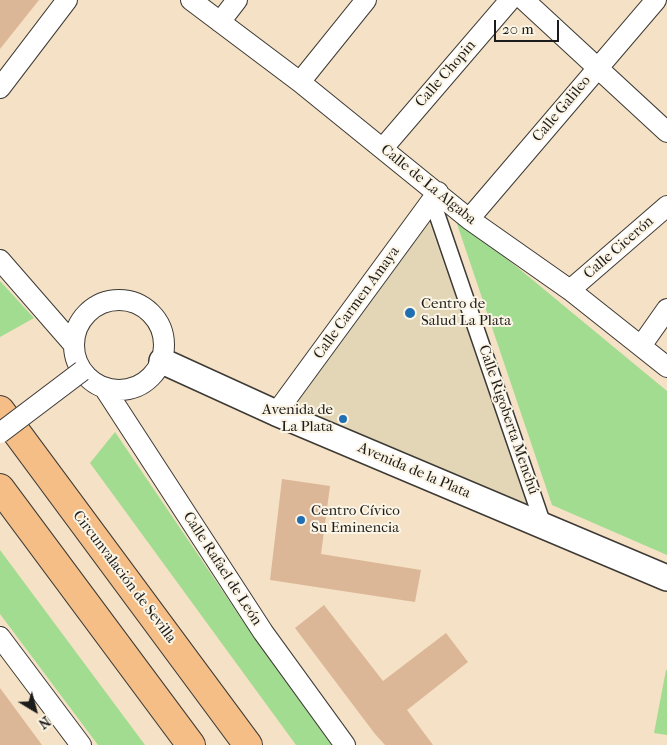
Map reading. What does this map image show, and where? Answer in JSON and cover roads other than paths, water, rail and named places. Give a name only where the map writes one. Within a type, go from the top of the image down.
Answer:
[{"type":"highway","name":"Circunvalación de Sevilla","points":[[0,410],[248,745]]},
{"type":"highway","points":[[0,488],[191,745]]},
{"type":"street","points":[[0,88],[67,0]]},
{"type":"street","name":"Calle de La Algaba","points":[[191,0],[300,82],[383,148],[435,196],[570,290],[667,367]]},
{"type":"street","points":[[220,22],[237,0]]},
{"type":"street","points":[[300,82],[366,0]]},
{"type":"street","name":"Calle Chopin","points":[[383,148],[510,0]]},
{"type":"street","points":[[524,0],[667,132]]},
{"type":"street","name":"Calle Galileo","points":[[469,219],[656,0]]},
{"type":"street","name":"Calle Carmen Amaya","points":[[276,413],[435,196]]},
{"type":"street","name":"Calle Rigoberta Menchú","points":[[435,196],[544,527]]},
{"type":"street","name":"Calle Cicerón","points":[[570,290],[667,206]]},
{"type":"street","points":[[0,260],[74,344]]},
{"type":"street","points":[[120,299],[135,302],[147,309],[157,319],[163,332],[162,360],[154,374],[142,384],[127,389],[105,389],[82,371],[76,359],[74,344],[76,330],[83,318],[93,308],[106,301],[120,299]]},
{"type":"street","points":[[641,346],[667,309]]},
{"type":"street","name":"Avenida de la Plata","points":[[162,360],[276,413],[667,578]]},
{"type":"street","points":[[0,433],[82,371]]},
{"type":"street","name":"Calle Rafael de León","points":[[105,389],[263,632],[345,745]]},
{"type":"street","points":[[0,637],[81,745]]},
{"type":"place","name":"Centro de Salud La Plata","points":[[410,313]]},
{"type":"place","name":"Avenida de La Plata","points":[[343,419]]},
{"type":"place","name":"Centro Cívico Su Eminencia","points":[[301,520]]}]
